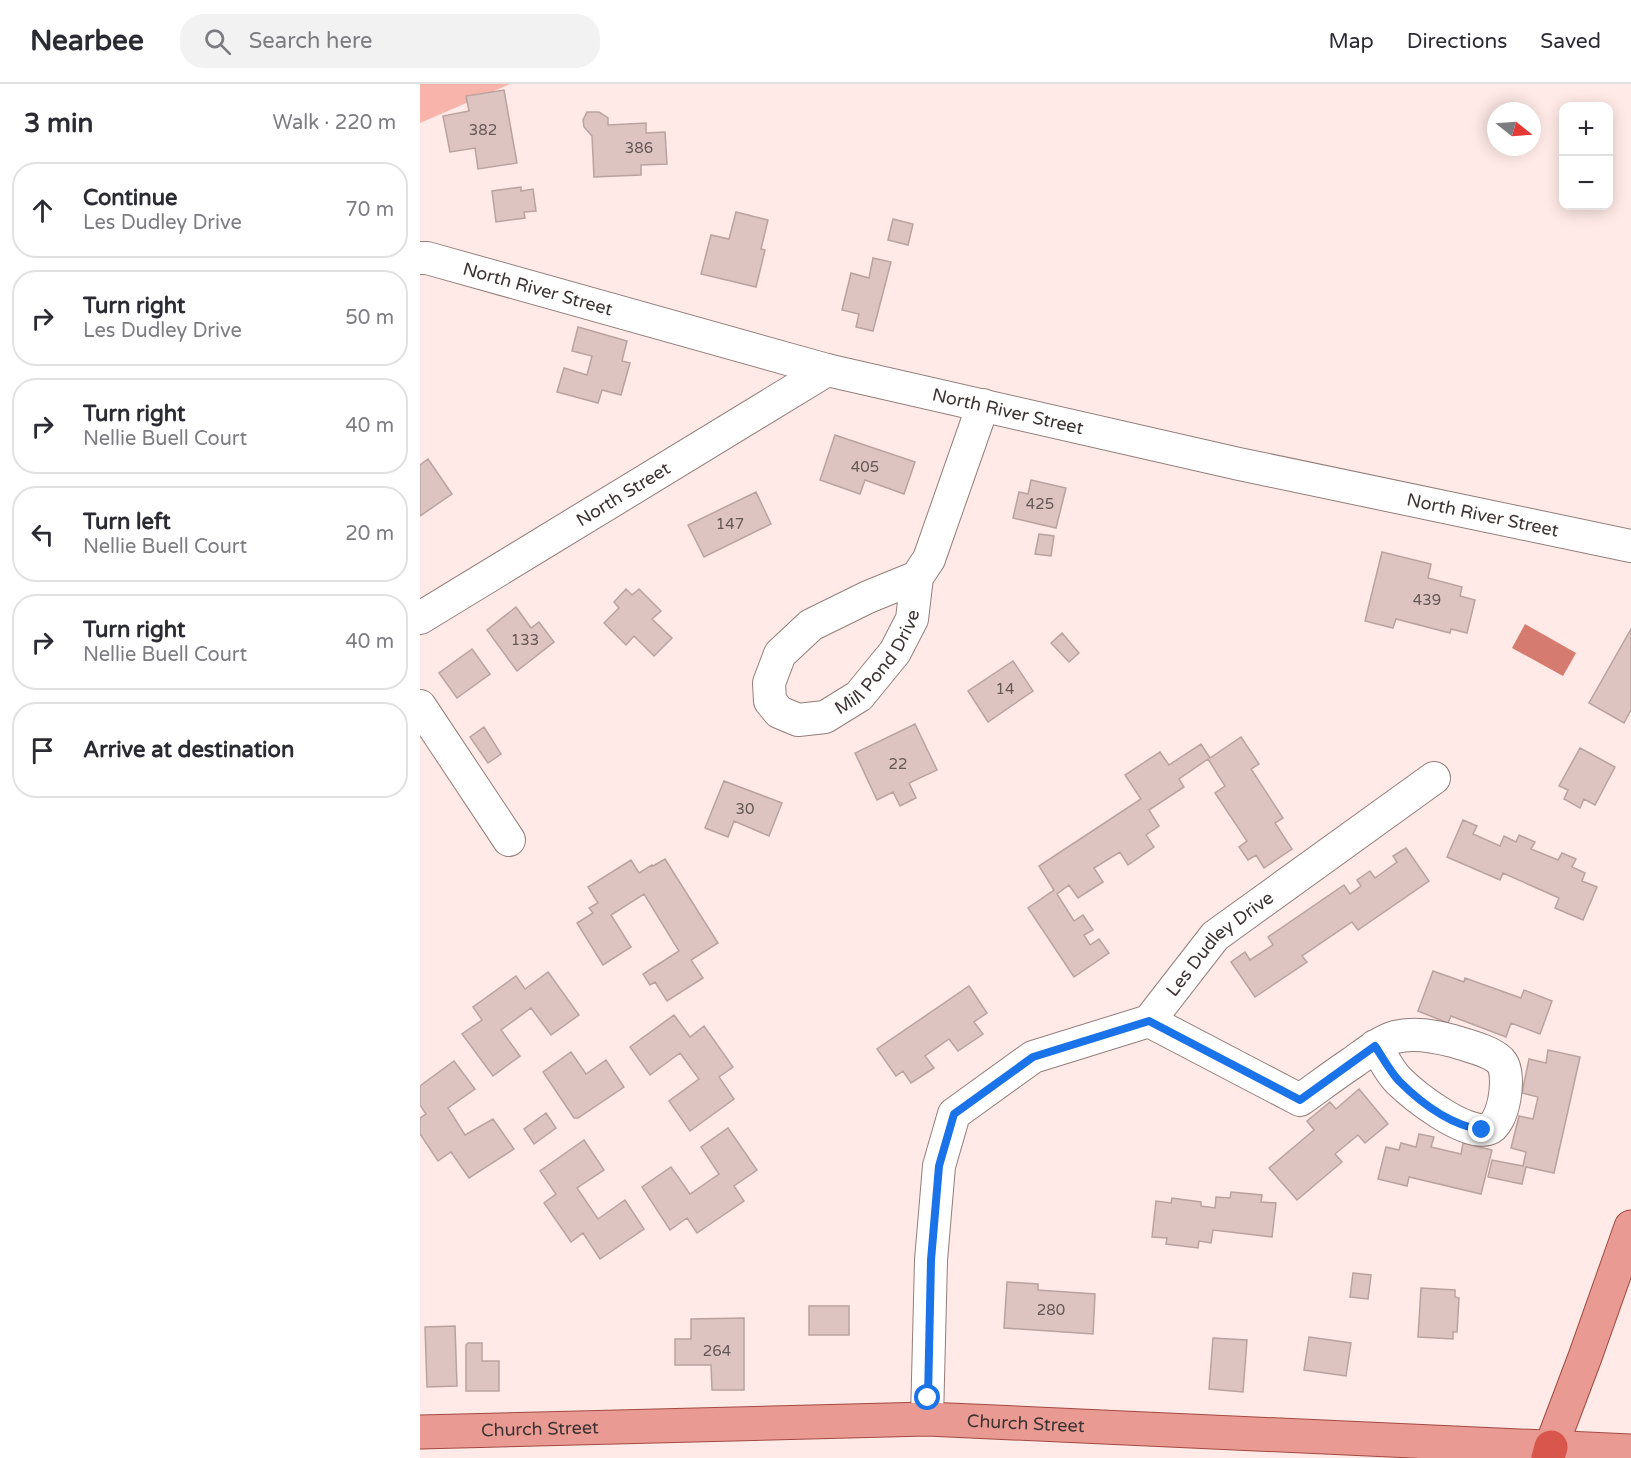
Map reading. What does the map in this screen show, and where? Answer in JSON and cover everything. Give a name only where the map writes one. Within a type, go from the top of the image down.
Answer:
[{"type":"main road","points":[[1549,1453],[1631,1227]]},
{"type":"main road","points":[[1585,1356],[1631,1276]]},
{"type":"main road","name":"Church Street","points":[[420,1432],[927,1419],[1549,1453],[1631,1451]]},
{"type":"street","name":"North River Street","points":[[420,258],[427,258],[827,370],[1239,464],[1631,546]]},
{"type":"street","name":"North Street","points":[[420,618],[827,370]]},
{"type":"street","name":"Mill Pond Drive","points":[[917,577],[868,597],[811,625],[780,654],[769,683],[770,701],[779,712],[798,720],[825,717],[860,696],[895,652],[912,619],[917,577],[929,559],[983,405]]},
{"type":"street","name":"North River Street","points":[[1600,540],[1631,556]]},
{"type":"street","points":[[420,706],[509,840]]},
{"type":"street","name":"Les Dudley Drive","points":[[1149,1021],[1215,936],[1434,778]]},
{"type":"street","points":[[927,1419],[931,1260],[939,1166],[954,1114],[1033,1057],[1149,1021],[1300,1100],[1375,1046]]},
{"type":"shaded area","points":[[420,84],[510,84],[420,123]]},
{"type":"shaded area","points":[[1525,624],[1576,653],[1563,676],[1512,648]]},
{"type":"building","points":[[504,90],[517,163],[478,169],[475,148],[450,152],[443,116],[469,111],[466,96]]},
{"type":"building","points":[[587,112],[599,112],[608,118],[608,125],[646,123],[646,133],[665,132],[667,164],[641,165],[641,175],[594,177],[592,136],[584,127],[583,120]]},
{"type":"building","points":[[521,187],[521,191],[533,189],[536,211],[524,212],[525,218],[496,222],[492,191]]},
{"type":"building","points":[[736,212],[768,220],[761,249],[765,250],[756,287],[701,274],[711,235],[729,239]]},
{"type":"building","points":[[893,219],[913,224],[908,245],[888,240]]},
{"type":"building","points":[[873,258],[891,262],[873,331],[856,327],[859,314],[842,310],[851,273],[869,278]]},
{"type":"building","points":[[578,327],[627,341],[622,361],[630,363],[621,395],[602,390],[598,403],[557,392],[564,368],[587,375],[592,356],[572,351]]},
{"type":"building","points":[[835,435],[915,462],[904,494],[865,480],[860,494],[820,480]]},
{"type":"building","points":[[428,459],[452,494],[420,516],[420,465]]},
{"type":"building","points":[[1031,480],[1066,488],[1056,528],[1013,518],[1019,492],[1028,494]]},
{"type":"building","points":[[756,492],[771,524],[704,557],[688,525]]},
{"type":"building","points":[[1039,534],[1054,536],[1051,556],[1035,554]]},
{"type":"building","points":[[1382,552],[1431,564],[1428,578],[1462,587],[1460,596],[1475,600],[1467,633],[1451,629],[1450,633],[1396,619],[1393,628],[1365,621]]},
{"type":"building","points":[[626,589],[632,595],[639,589],[661,611],[652,619],[672,638],[654,656],[634,636],[626,645],[604,623],[619,608],[614,602]]},
{"type":"building","points":[[516,607],[531,628],[539,622],[554,642],[517,671],[487,630]]},
{"type":"building","points":[[1631,629],[1631,710],[1624,723],[1589,703]]},
{"type":"building","points":[[1062,633],[1079,653],[1069,662],[1051,643]]},
{"type":"building","points":[[472,649],[490,674],[457,698],[439,673]]},
{"type":"building","points":[[1013,661],[1033,691],[988,722],[968,691]]},
{"type":"building","points":[[915,724],[937,770],[909,783],[916,798],[900,806],[893,792],[877,800],[855,753]]},
{"type":"building","points":[[484,727],[501,754],[488,763],[470,737]]},
{"type":"building","points":[[1241,737],[1259,764],[1251,769],[1283,818],[1275,823],[1292,849],[1264,868],[1256,855],[1248,860],[1239,847],[1247,841],[1215,793],[1225,786],[1208,759],[1179,779],[1184,787],[1149,810],[1159,826],[1146,835],[1154,847],[1128,865],[1120,852],[1094,868],[1103,882],[1078,898],[1069,885],[1057,894],[1074,921],[1083,915],[1093,930],[1084,935],[1090,945],[1099,939],[1109,953],[1074,977],[1028,908],[1054,890],[1039,866],[1141,799],[1125,775],[1160,752],[1169,765],[1201,744],[1210,758]]},
{"type":"building","points":[[1580,748],[1615,767],[1595,805],[1584,799],[1580,808],[1564,799],[1568,790],[1559,786]]},
{"type":"building","points":[[724,781],[782,803],[769,836],[734,821],[728,837],[705,828]]},
{"type":"building","points":[[1463,820],[1477,826],[1473,834],[1500,846],[1504,836],[1516,842],[1519,835],[1535,842],[1531,849],[1558,860],[1562,853],[1576,859],[1572,867],[1585,873],[1582,881],[1597,887],[1583,920],[1555,908],[1559,898],[1503,873],[1500,880],[1447,857]]},
{"type":"building","points":[[1406,848],[1429,881],[1358,930],[1352,922],[1302,956],[1307,962],[1255,997],[1231,962],[1245,952],[1250,960],[1273,945],[1268,937],[1344,885],[1350,894],[1361,886],[1357,880],[1370,871],[1375,878],[1397,862],[1393,856]]},
{"type":"building","points":[[665,859],[718,943],[691,960],[703,978],[667,1001],[655,982],[650,985],[643,974],[679,951],[644,894],[611,915],[631,947],[603,965],[577,923],[593,913],[589,908],[598,903],[588,887],[631,860],[639,873]]},
{"type":"building","points":[[1433,971],[1464,982],[1465,978],[1521,998],[1524,990],[1552,1001],[1540,1034],[1511,1023],[1506,1037],[1451,1016],[1448,1023],[1418,1011]]},
{"type":"building","points":[[548,972],[579,1015],[551,1035],[531,1008],[501,1030],[520,1056],[493,1076],[462,1034],[482,1020],[473,1007],[516,976],[525,989]]},
{"type":"building","points":[[969,986],[987,1013],[974,1022],[983,1034],[958,1051],[949,1039],[925,1056],[934,1068],[911,1083],[903,1071],[896,1076],[877,1049]]},
{"type":"building","points":[[674,1015],[690,1037],[704,1026],[733,1067],[719,1077],[734,1099],[690,1131],[669,1101],[699,1079],[680,1053],[650,1075],[630,1047]]},
{"type":"building","points":[[1548,1050],[1580,1057],[1554,1173],[1526,1167],[1522,1184],[1488,1177],[1492,1160],[1523,1166],[1526,1152],[1511,1148],[1519,1116],[1533,1119],[1538,1097],[1522,1093],[1529,1059],[1546,1063]]},
{"type":"building","points":[[571,1052],[586,1074],[606,1060],[624,1087],[578,1118],[574,1118],[543,1072]]},
{"type":"building","points":[[454,1061],[475,1089],[448,1108],[465,1135],[493,1119],[514,1149],[469,1178],[451,1152],[438,1161],[420,1134],[420,1118],[426,1114],[420,1105],[420,1086]]},
{"type":"building","points":[[1359,1089],[1388,1124],[1365,1143],[1358,1135],[1335,1154],[1342,1162],[1297,1200],[1269,1168],[1314,1130],[1307,1121],[1330,1102],[1336,1109]]},
{"type":"building","points":[[546,1113],[556,1128],[534,1144],[524,1129]]},
{"type":"building","points":[[728,1128],[757,1170],[734,1186],[744,1201],[697,1233],[687,1218],[670,1230],[642,1187],[671,1167],[690,1194],[719,1174],[701,1147]]},
{"type":"building","points":[[1419,1134],[1434,1137],[1431,1147],[1461,1154],[1463,1143],[1492,1150],[1481,1194],[1409,1177],[1407,1186],[1378,1179],[1386,1147],[1399,1150],[1401,1143],[1416,1147]]},
{"type":"building","points":[[584,1140],[604,1170],[577,1188],[598,1219],[625,1200],[644,1229],[600,1259],[583,1233],[571,1242],[544,1203],[556,1194],[540,1171]]},
{"type":"building","points":[[1231,1192],[1262,1195],[1261,1202],[1276,1203],[1272,1237],[1213,1230],[1211,1243],[1199,1241],[1198,1248],[1166,1244],[1167,1238],[1152,1237],[1156,1201],[1171,1203],[1172,1198],[1201,1202],[1201,1206],[1215,1208],[1216,1197],[1230,1198]]},
{"type":"building","points":[[1353,1273],[1371,1275],[1368,1299],[1350,1297]]},
{"type":"building","points":[[1007,1282],[1038,1284],[1038,1290],[1095,1294],[1093,1334],[1004,1328]]},
{"type":"building","points":[[1421,1288],[1455,1290],[1455,1297],[1459,1298],[1457,1332],[1453,1332],[1453,1339],[1418,1337]]},
{"type":"building","points":[[809,1306],[849,1306],[849,1335],[809,1335]]},
{"type":"building","points":[[744,1318],[744,1390],[712,1390],[711,1365],[675,1365],[675,1339],[691,1339],[691,1319]]},
{"type":"building","points":[[455,1326],[457,1386],[427,1387],[425,1327]]},
{"type":"building","points":[[1309,1337],[1351,1343],[1346,1376],[1304,1370]]},
{"type":"building","points":[[1213,1338],[1247,1340],[1243,1392],[1209,1389]]},
{"type":"building","points":[[482,1343],[482,1361],[499,1361],[499,1391],[466,1391],[466,1345]]},
{"type":"route","points":[[928,1398],[931,1260],[939,1166],[954,1114],[1033,1057],[1149,1021],[1300,1100],[1375,1046],[1398,1079],[1417,1096],[1453,1121],[1482,1130]]}]
